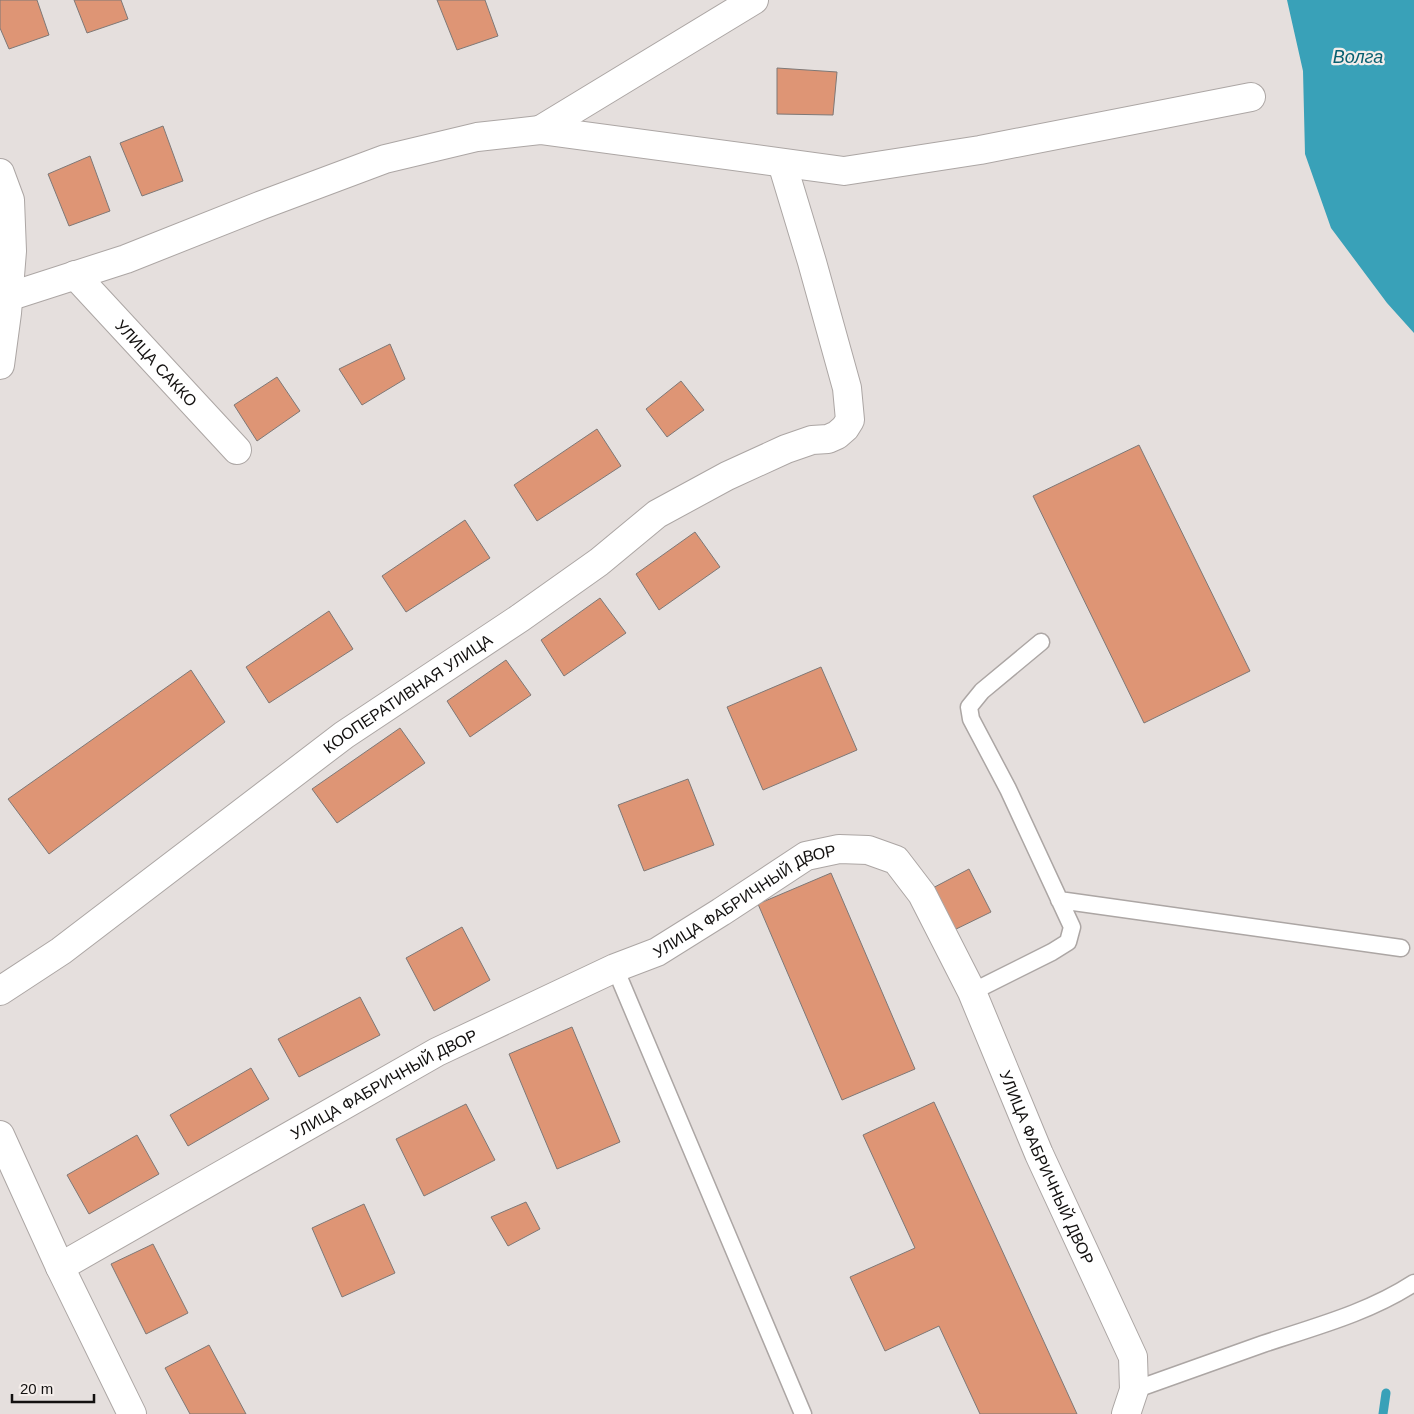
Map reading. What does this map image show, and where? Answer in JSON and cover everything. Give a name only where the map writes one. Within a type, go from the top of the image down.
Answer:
[{"type":"street","points":[[540,130],[754,0]]},
{"type":"street","points":[[8,297],[126,259],[385,159],[476,137],[540,130],[844,171],[980,150],[1251,97]]},
{"type":"street","name":"КООПЕРАТИВНАЯ УЛИЦА","points":[[0,991],[61,951],[344,735],[544,602],[599,562],[657,514],[727,476],[786,449],[812,440],[828,439],[837,435],[845,428],[850,420],[848,388],[782,163]]},
{"type":"street","points":[[0,173],[10,200],[12,251],[3,351],[0,365]]},
{"type":"street","name":"УЛИЦА САККО","points":[[75,275],[237,450]]},
{"type":"street","name":"УЛИЦА ФАБРИЧНЫЙ ДВОР","points":[[60,1267],[438,1052],[615,968],[657,952],[806,856],[839,849],[868,850],[896,860],[922,894],[972,992],[1038,1154],[1133,1357],[1130,1402]]},
{"type":"street","points":[[0,1134],[60,1267],[132,1414]]},
{"type":"lane","points":[[972,992],[1068,942],[1072,927],[1008,789],[971,719],[969,707],[982,690],[1041,642]]},
{"type":"lane","points":[[1059,900],[1402,948]]},
{"type":"lane","points":[[615,968],[803,1414]]},
{"type":"lane","points":[[1130,1402],[1261,1345],[1341,1318],[1396,1295],[1414,1283]]},
{"type":"water","name":"Волга","points":[[1287,0],[1414,0],[1414,333],[1387,303],[1331,228],[1305,154],[1303,71]]},
{"type":"building","points":[[0,0],[37,0],[49,35],[9,49],[0,28]]},
{"type":"building","points":[[74,0],[121,0],[128,19],[87,33]]},
{"type":"building","points":[[437,0],[485,0],[498,36],[457,50]]},
{"type":"building","points":[[777,68],[837,72],[833,115],[777,114]]},
{"type":"building","points":[[163,126],[183,181],[142,196],[120,143]]},
{"type":"building","points":[[90,156],[110,211],[69,226],[48,174]]},
{"type":"building","points":[[390,344],[405,379],[362,405],[339,369]]},
{"type":"building","points":[[277,377],[300,411],[257,441],[234,405]]},
{"type":"building","points":[[681,381],[704,410],[667,437],[646,409]]},
{"type":"building","points":[[597,429],[621,466],[537,521],[514,485]]},
{"type":"building","points":[[1139,445],[1250,671],[1144,723],[1033,496]]},
{"type":"building","points":[[465,520],[490,558],[406,612],[382,576]]},
{"type":"building","points":[[695,532],[720,567],[659,610],[636,574]]},
{"type":"building","points":[[600,598],[626,633],[564,676],[541,640]]},
{"type":"building","points":[[329,611],[353,649],[269,703],[246,667]]},
{"type":"building","points":[[506,660],[531,695],[470,737],[447,701]]},
{"type":"building","points":[[821,667],[857,750],[763,790],[727,707]]},
{"type":"building","points":[[191,670],[225,722],[49,854],[8,799]]},
{"type":"building","points":[[400,728],[425,763],[337,823],[312,789]]},
{"type":"building","points":[[688,779],[714,845],[644,871],[618,805]]},
{"type":"building","points":[[969,869],[991,912],[948,933],[927,891]]},
{"type":"building","points":[[831,873],[915,1069],[842,1100],[758,904]]},
{"type":"building","points":[[462,927],[490,980],[434,1011],[406,958]]},
{"type":"building","points":[[360,997],[380,1035],[299,1077],[278,1039]]},
{"type":"building","points":[[572,1027],[620,1142],[557,1169],[509,1054]]},
{"type":"building","points":[[251,1068],[269,1099],[188,1146],[170,1115]]},
{"type":"building","points":[[934,1102],[1077,1414],[980,1414],[939,1326],[885,1351],[850,1277],[915,1248],[863,1135]]},
{"type":"building","points":[[466,1104],[495,1160],[424,1196],[396,1139]]},
{"type":"building","points":[[137,1135],[159,1174],[89,1214],[67,1175]]},
{"type":"building","points":[[526,1202],[540,1229],[508,1246],[491,1217]]},
{"type":"building","points":[[364,1204],[395,1273],[342,1297],[312,1228]]},
{"type":"building","points":[[153,1244],[188,1313],[146,1334],[111,1264]]},
{"type":"building","points":[[209,1345],[246,1414],[190,1414],[165,1368]]},
{"type":"waterway","points":[[1383,1414],[1386,1393]]}]
